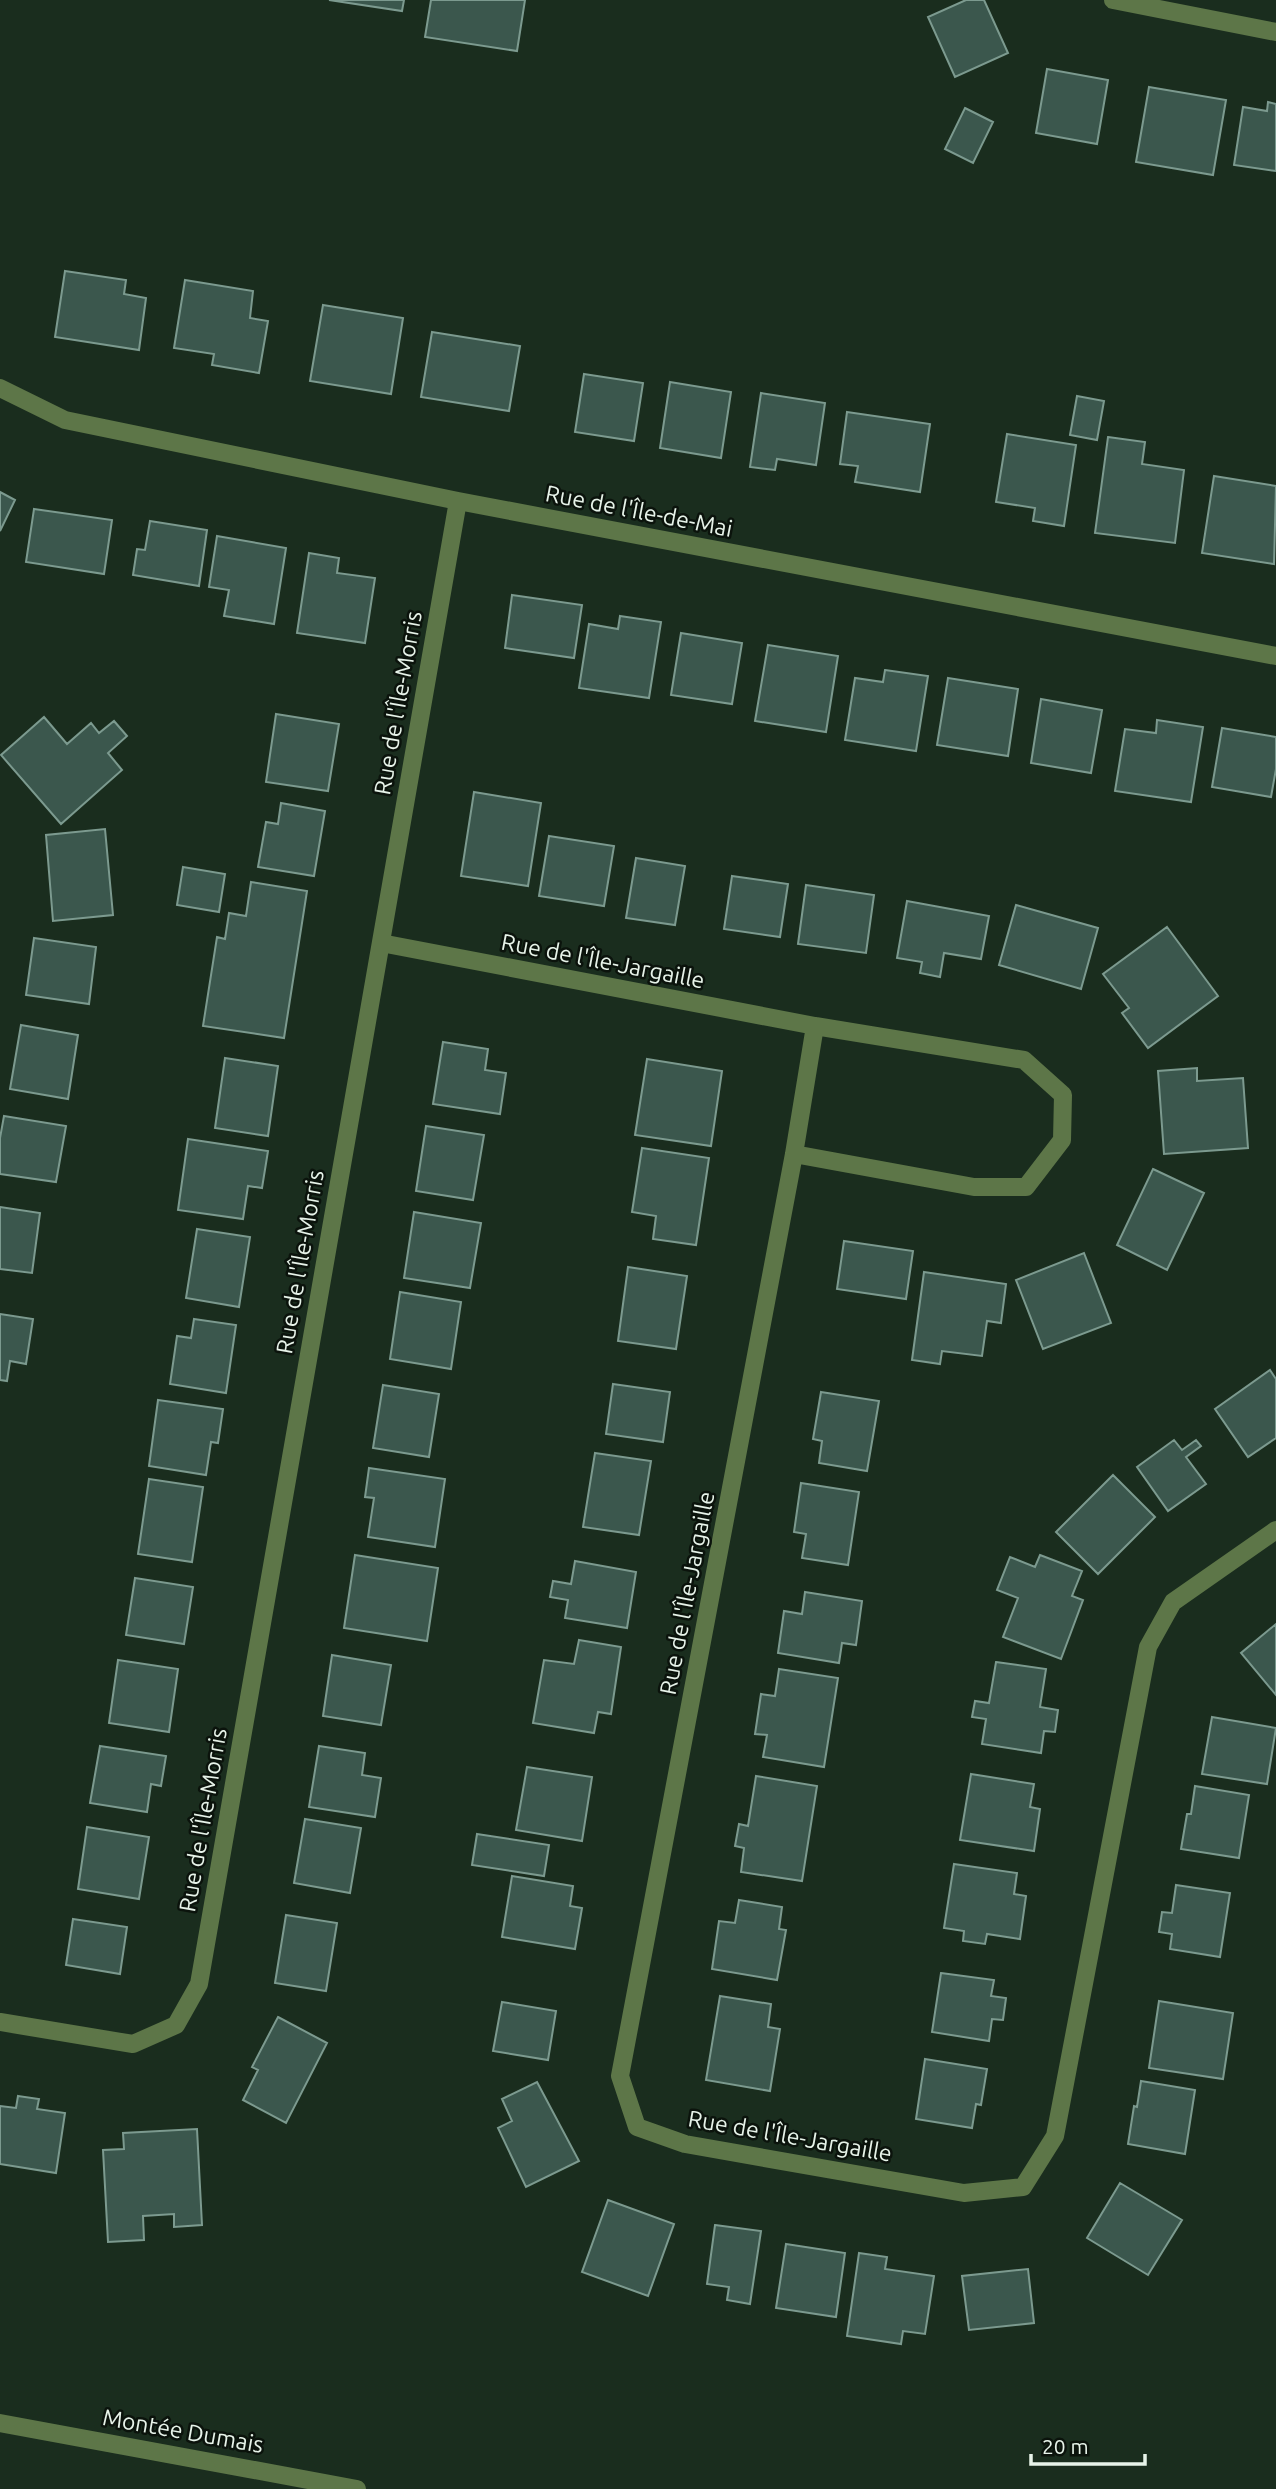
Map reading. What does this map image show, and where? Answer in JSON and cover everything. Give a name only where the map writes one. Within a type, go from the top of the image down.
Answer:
[{"type":"street","points":[[1113,0],[1191,8],[1276,32]]},
{"type":"street","name":"Rue de l'Île-de-Mai","points":[[0,388],[65,421],[458,502],[1276,656]]},
{"type":"street","name":"Rue de l'Île-Morris","points":[[0,2022],[133,2044],[176,2025],[199,1984],[458,502]]},
{"type":"street","name":"Rue de l'Île-Jargaille","points":[[381,943],[815,1026],[1024,1060],[1063,1095],[1062,1140],[1026,1187],[974,1187],[794,1154]]},
{"type":"street","name":"Rue de l'Île-Jargaille","points":[[815,1026],[794,1154],[620,2076],[637,2127],[685,2144],[964,2193],[1023,2188],[1055,2136],[1148,1647],[1173,1602],[1276,1530]]},
{"type":"street","name":"Montée Dumais","points":[[0,2423],[357,2489]]},
{"type":"building","points":[[329,0],[404,0],[402,11]]},
{"type":"building","points":[[431,0],[525,0],[517,51],[425,37]]},
{"type":"building","points":[[966,0],[984,0],[1008,53],[955,77],[928,17]]},
{"type":"building","points":[[1047,69],[1108,80],[1097,144],[1036,133]]},
{"type":"building","points":[[1149,87],[1226,100],[1213,175],[1136,162]]},
{"type":"building","points":[[1268,102],[1276,104],[1276,171],[1234,165],[1243,107],[1267,111]]},
{"type":"building","points":[[965,108],[993,122],[973,163],[945,149]]},
{"type":"building","points":[[65,271],[126,280],[124,294],[146,298],[139,350],[55,337]]},
{"type":"building","points":[[185,280],[253,291],[250,318],[268,321],[259,373],[212,365],[214,354],[174,348]]},
{"type":"building","points":[[323,305],[403,318],[391,394],[310,381]]},
{"type":"building","points":[[432,332],[520,346],[509,411],[421,397]]},
{"type":"building","points":[[584,374],[643,383],[634,441],[575,432]]},
{"type":"building","points":[[670,382],[731,392],[721,458],[660,448]]},
{"type":"building","points":[[761,393],[825,403],[816,465],[777,459],[775,470],[750,467]]},
{"type":"building","points":[[1077,396],[1104,401],[1097,440],[1070,435]]},
{"type":"building","points":[[847,412],[930,424],[920,492],[855,482],[858,466],[840,464]]},
{"type":"building","points":[[1007,434],[1076,445],[1064,526],[1033,521],[1035,508],[996,502]]},
{"type":"building","points":[[1108,437],[1145,442],[1142,464],[1184,470],[1175,543],[1095,533]]},
{"type":"building","points":[[1214,476],[1276,486],[1274,564],[1202,553]]},
{"type":"building","points":[[0,492],[15,500],[0,531]]},
{"type":"building","points":[[34,509],[112,520],[104,574],[26,562]]},
{"type":"building","points":[[150,521],[207,530],[199,586],[133,575],[137,549],[145,550]]},
{"type":"building","points":[[217,536],[286,548],[274,624],[224,616],[229,590],[209,587]]},
{"type":"building","points":[[309,553],[339,558],[337,573],[375,578],[365,643],[297,633]]},
{"type":"building","points":[[512,595],[582,605],[574,658],[505,648]]},
{"type":"building","points":[[620,616],[661,622],[649,698],[579,688],[589,624],[618,629]]},
{"type":"building","points":[[681,633],[742,643],[732,704],[671,695]]},
{"type":"building","points":[[768,645],[838,656],[826,732],[755,721]]},
{"type":"building","points":[[885,670],[928,676],[916,751],[845,740],[855,678],[883,682]]},
{"type":"building","points":[[948,678],[1018,689],[1008,756],[937,745]]},
{"type":"building","points":[[1041,699],[1102,710],[1091,773],[1031,763]]},
{"type":"building","points":[[276,714],[339,724],[328,791],[266,782]]},
{"type":"building","points":[[44,717],[67,744],[91,723],[99,733],[114,721],[127,736],[108,753],[122,770],[61,824],[1,755]]},
{"type":"building","points":[[1157,720],[1203,727],[1191,802],[1115,791],[1125,729],[1156,733]]},
{"type":"building","points":[[1222,728],[1276,737],[1276,769],[1271,797],[1212,787]]},
{"type":"building","points":[[474,792],[541,803],[528,886],[461,876]]},
{"type":"building","points":[[281,803],[325,811],[314,876],[258,867],[266,822],[278,824]]},
{"type":"building","points":[[105,829],[113,915],[53,921],[46,835]]},
{"type":"building","points":[[549,836],[614,846],[604,906],[539,896]]},
{"type":"building","points":[[636,858],[685,866],[675,925],[626,918]]},
{"type":"building","points":[[183,867],[225,874],[219,912],[177,905]]},
{"type":"building","points":[[732,876],[788,884],[780,937],[724,929]]},
{"type":"building","points":[[251,882],[307,891],[284,1038],[203,1026],[217,937],[225,939],[229,913],[246,916]]},
{"type":"building","points":[[806,885],[874,895],[866,953],[798,944]]},
{"type":"building","points":[[907,901],[989,916],[981,959],[944,953],[940,977],[920,973],[922,962],[897,958]]},
{"type":"building","points":[[1016,905],[1098,928],[1081,989],[999,965]]},
{"type":"building","points":[[1167,927],[1218,996],[1148,1048],[1122,1013],[1129,1008],[1103,974]]},
{"type":"building","points":[[34,938],[96,947],[89,1004],[26,995]]},
{"type":"building","points":[[21,1025],[78,1035],[68,1099],[10,1089]]},
{"type":"building","points":[[443,1042],[488,1049],[485,1070],[506,1073],[500,1114],[433,1104]]},
{"type":"building","points":[[225,1058],[278,1066],[268,1136],[215,1128]]},
{"type":"building","points":[[647,1059],[722,1071],[711,1146],[635,1135]]},
{"type":"building","points":[[1197,1068],[1197,1081],[1243,1078],[1248,1148],[1164,1154],[1158,1071]]},
{"type":"building","points":[[4,1116],[66,1126],[56,1182],[0,1174],[0,1138]]},
{"type":"building","points":[[426,1126],[484,1135],[473,1200],[416,1191]]},
{"type":"building","points":[[188,1139],[268,1151],[262,1188],[248,1186],[243,1219],[178,1210]]},
{"type":"building","points":[[642,1148],[709,1158],[696,1245],[653,1239],[656,1216],[632,1212]]},
{"type":"building","points":[[1153,1169],[1204,1193],[1167,1270],[1117,1245]]},
{"type":"building","points":[[0,1207],[40,1213],[32,1273],[0,1269]]},
{"type":"building","points":[[414,1212],[481,1223],[470,1288],[404,1278]]},
{"type":"building","points":[[197,1229],[250,1237],[239,1307],[186,1298]]},
{"type":"building","points":[[844,1241],[913,1251],[906,1299],[837,1289]]},
{"type":"building","points":[[1084,1253],[1111,1323],[1043,1349],[1016,1280]]},
{"type":"building","points":[[628,1267],[687,1276],[676,1349],[618,1341]]},
{"type":"building","points":[[924,1272],[1006,1284],[1001,1323],[987,1321],[982,1356],[942,1351],[940,1364],[912,1360]]},
{"type":"building","points":[[400,1292],[461,1302],[451,1369],[390,1359]]},
{"type":"building","points":[[0,1314],[33,1319],[26,1364],[10,1361],[7,1381],[0,1380]]},
{"type":"building","points":[[194,1319],[236,1325],[226,1393],[170,1384],[177,1336],[191,1338]]},
{"type":"building","points":[[1270,1370],[1276,1379],[1276,1438],[1248,1457],[1215,1409]]},
{"type":"building","points":[[613,1384],[670,1392],[663,1442],[606,1434]]},
{"type":"building","points":[[383,1385],[439,1394],[429,1457],[373,1448]]},
{"type":"building","points":[[821,1392],[879,1401],[867,1471],[819,1463],[822,1441],[813,1439]]},
{"type":"building","points":[[158,1400],[223,1409],[218,1443],[211,1442],[206,1475],[149,1466]]},
{"type":"building","points":[[1174,1440],[1182,1450],[1196,1440],[1201,1446],[1186,1457],[1206,1484],[1168,1511],[1137,1467]]},
{"type":"building","points":[[595,1453],[651,1461],[639,1535],[583,1527]]},
{"type":"building","points":[[369,1468],[445,1479],[435,1547],[368,1537],[374,1498],[365,1497]]},
{"type":"building","points":[[1113,1475],[1155,1517],[1098,1574],[1056,1532]]},
{"type":"building","points":[[149,1479],[203,1487],[192,1562],[138,1554]]},
{"type":"building","points":[[801,1483],[859,1492],[848,1565],[802,1558],[806,1534],[794,1532]]},
{"type":"building","points":[[355,1555],[438,1568],[427,1641],[344,1628]]},
{"type":"building","points":[[1040,1555],[1082,1571],[1072,1596],[1083,1600],[1061,1659],[1003,1637],[1018,1598],[997,1590],[1010,1557],[1035,1567]]},
{"type":"building","points":[[575,1561],[636,1572],[627,1628],[565,1618],[568,1600],[550,1597],[553,1581],[571,1584]]},
{"type":"building","points":[[135,1578],[193,1587],[184,1644],[126,1635]]},
{"type":"building","points":[[805,1592],[862,1601],[856,1645],[842,1643],[839,1663],[778,1653],[784,1611],[802,1614]]},
{"type":"building","points":[[1276,1624],[1276,1695],[1241,1653]]},
{"type":"building","points":[[579,1640],[621,1647],[611,1714],[598,1712],[594,1733],[533,1723],[544,1660],[574,1664]]},
{"type":"building","points":[[332,1655],[391,1665],[381,1725],[323,1716]]},
{"type":"building","points":[[118,1660],[178,1669],[169,1732],[109,1723]]},
{"type":"building","points":[[996,1662],[1046,1669],[1040,1707],[1058,1710],[1055,1732],[1044,1731],[1041,1753],[982,1744],[986,1719],[972,1717],[975,1701],[989,1703]]},
{"type":"building","points":[[779,1669],[838,1678],[824,1767],[763,1757],[767,1735],[755,1734],[761,1694],[775,1696]]},
{"type":"building","points":[[1212,1717],[1276,1728],[1267,1784],[1202,1774]]},
{"type":"building","points":[[100,1746],[166,1756],[161,1786],[151,1784],[147,1812],[90,1803]]},
{"type":"building","points":[[319,1746],[365,1753],[362,1775],[381,1778],[375,1817],[309,1807]]},
{"type":"building","points":[[527,1767],[592,1777],[582,1841],[516,1830]]},
{"type":"building","points":[[971,1774],[1034,1784],[1030,1807],[1040,1809],[1034,1851],[960,1840]]},
{"type":"building","points":[[756,1776],[817,1786],[802,1881],[741,1872],[744,1848],[735,1846],[739,1824],[748,1826]]},
{"type":"building","points":[[1195,1786],[1249,1795],[1239,1858],[1181,1849],[1187,1814],[1191,1814]]},
{"type":"building","points":[[305,1819],[361,1828],[350,1893],[294,1883]]},
{"type":"building","points":[[87,1827],[149,1837],[139,1899],[78,1889]]},
{"type":"building","points":[[477,1834],[549,1845],[544,1876],[472,1865]]},
{"type":"building","points":[[954,1864],[1017,1873],[1014,1894],[1026,1896],[1020,1939],[987,1934],[985,1944],[963,1941],[964,1931],[944,1928]]},
{"type":"building","points":[[512,1876],[573,1886],[570,1906],[582,1908],[575,1949],[502,1937]]},
{"type":"building","points":[[1176,1885],[1230,1893],[1220,1957],[1170,1949],[1172,1934],[1159,1932],[1162,1912],[1172,1913]]},
{"type":"building","points":[[739,1900],[782,1907],[779,1929],[786,1930],[777,1980],[712,1969],[719,1921],[735,1923]]},
{"type":"building","points":[[286,1915],[337,1923],[326,1991],[275,1983]]},
{"type":"building","points":[[73,1919],[127,1927],[120,1974],[66,1965]]},
{"type":"building","points":[[941,1973],[994,1980],[991,1996],[1006,1998],[1003,2020],[992,2019],[989,2041],[932,2032]]},
{"type":"building","points":[[720,1996],[771,2004],[768,2027],[780,2029],[770,2091],[706,2080]]},
{"type":"building","points":[[1159,2001],[1233,2013],[1223,2079],[1149,2068]]},
{"type":"building","points":[[502,2002],[556,2011],[548,2060],[493,2051]]},
{"type":"building","points":[[278,2017],[327,2043],[286,2123],[243,2100],[258,2070],[252,2067]]},
{"type":"building","points":[[925,2059],[987,2069],[981,2105],[976,2104],[972,2128],[916,2119]]},
{"type":"building","points":[[1141,2081],[1195,2090],[1185,2154],[1128,2144]]},
{"type":"building","points":[[537,2082],[579,2161],[526,2187],[498,2128],[512,2121],[502,2099]]},
{"type":"building","points":[[18,2096],[39,2099],[37,2109],[65,2113],[56,2173],[0,2164],[0,2106],[16,2108]]},
{"type":"building","points":[[197,2129],[202,2225],[174,2227],[174,2214],[143,2216],[144,2240],[108,2242],[103,2150],[124,2149],[123,2133]]},
{"type":"building","points":[[1120,2183],[1182,2220],[1148,2275],[1087,2238]]},
{"type":"building","points":[[608,2200],[674,2224],[648,2296],[582,2272]]},
{"type":"building","points":[[715,2225],[761,2231],[750,2304],[727,2300],[729,2287],[707,2284]]},
{"type":"building","points":[[786,2244],[845,2253],[836,2317],[776,2308]]},
{"type":"building","points":[[859,2253],[887,2257],[885,2269],[934,2276],[925,2334],[903,2331],[901,2344],[847,2336]]},
{"type":"building","points":[[1028,2269],[1034,2323],[969,2330],[962,2276]]}]
